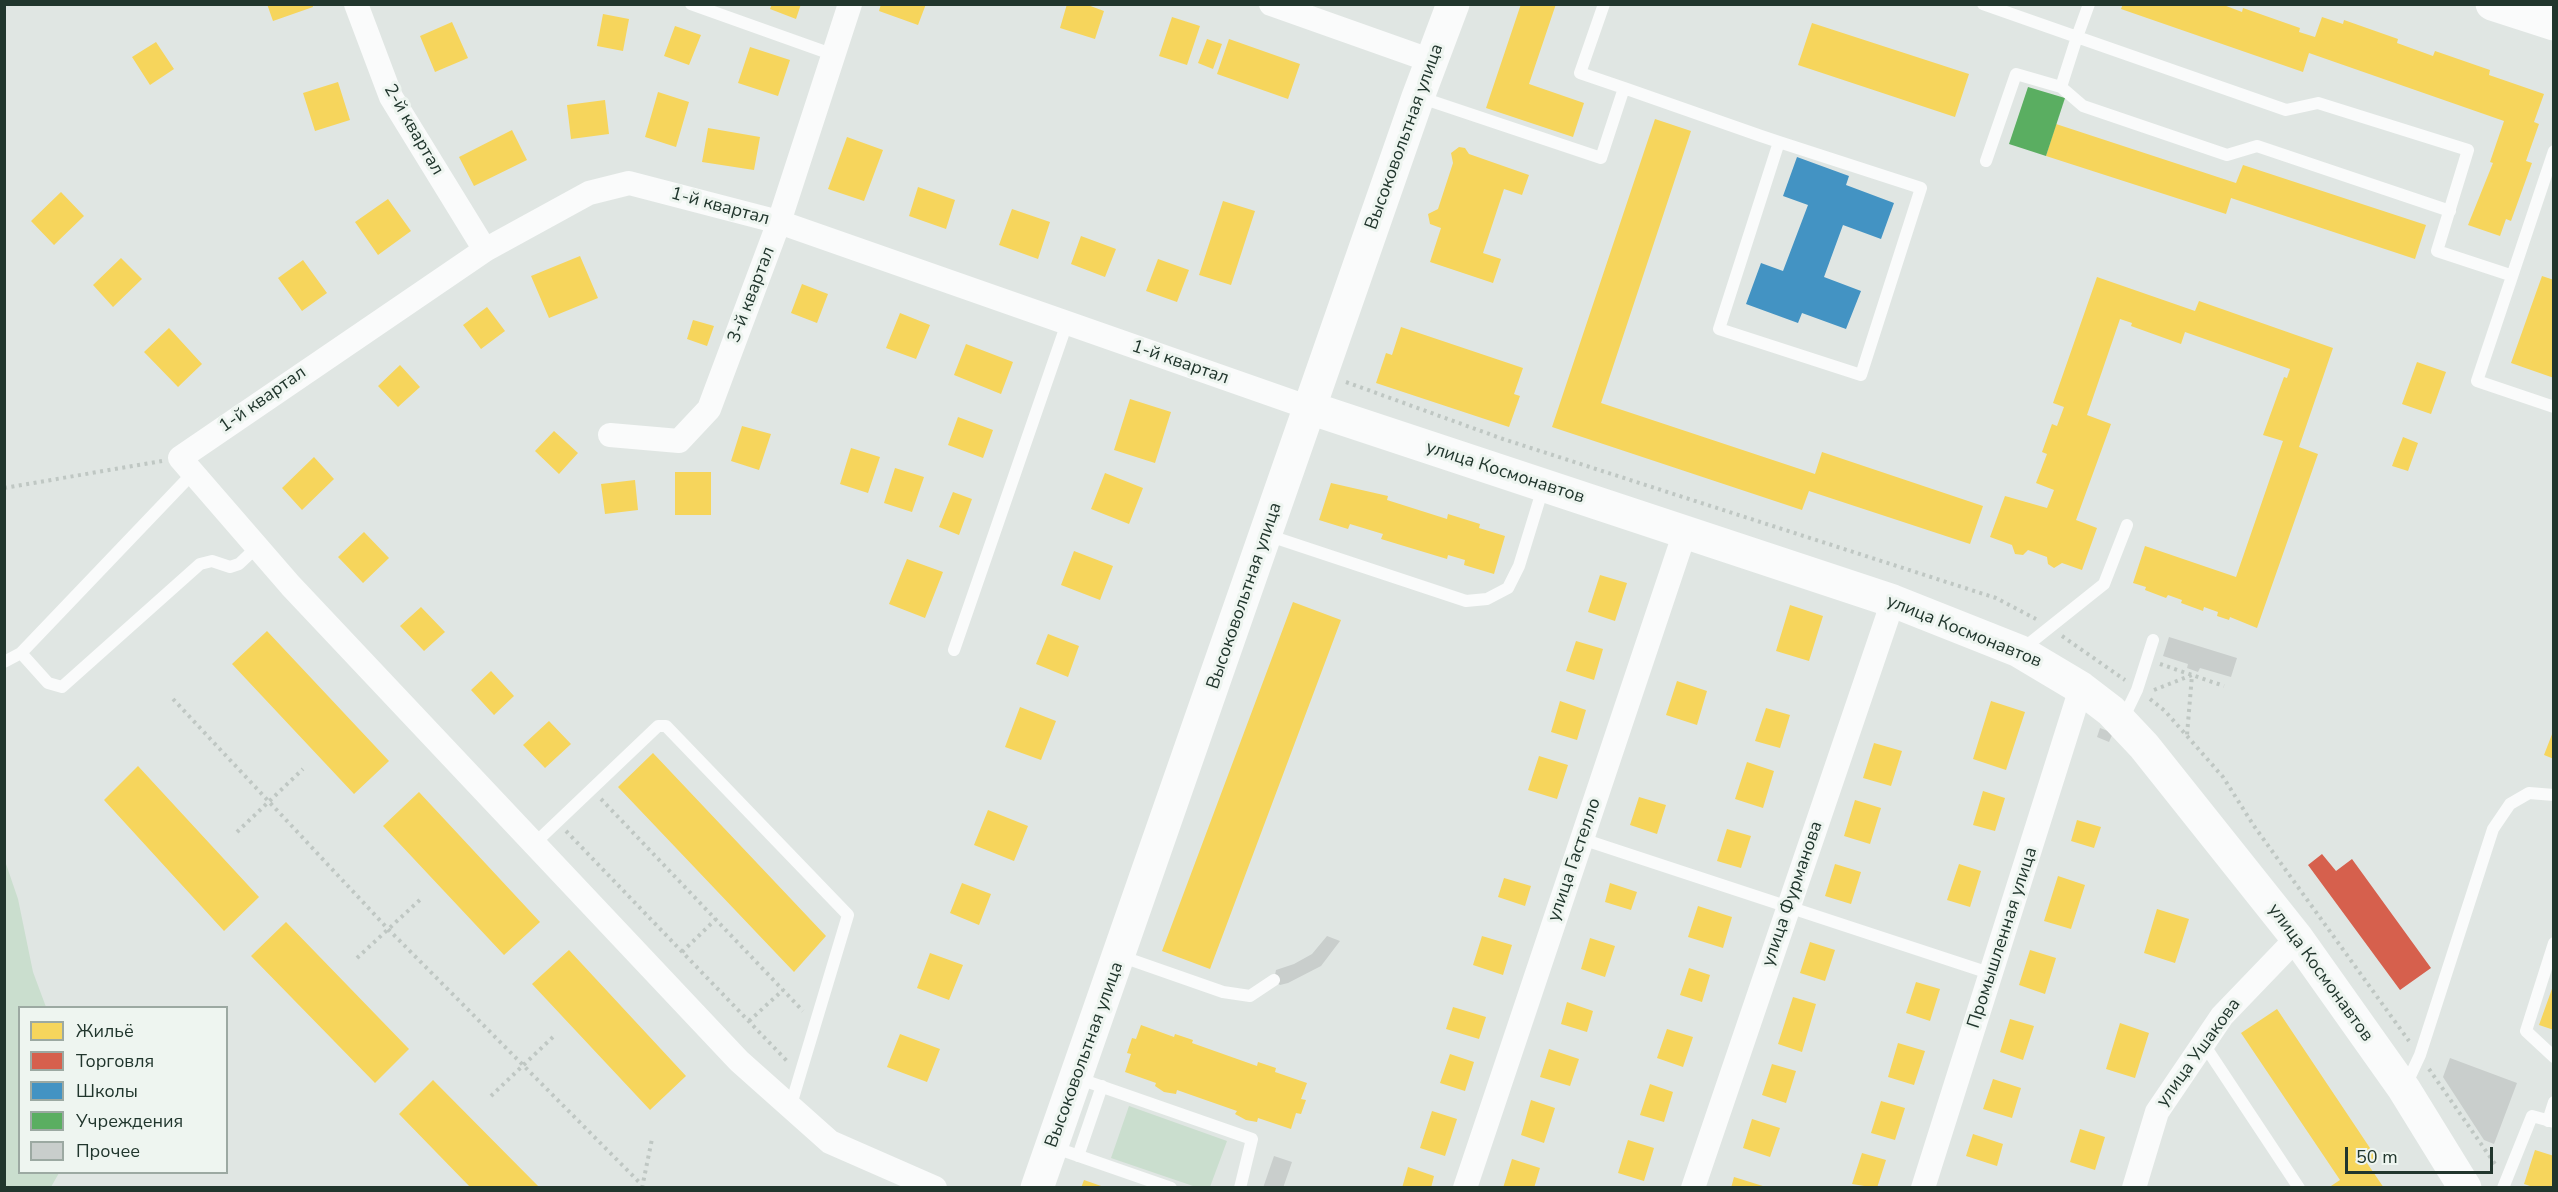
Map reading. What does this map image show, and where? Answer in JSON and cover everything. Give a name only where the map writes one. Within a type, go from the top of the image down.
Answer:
[{"type":"street","name":"2-й квартал","points":[[356,4],[390,97],[484,250]]},
{"type":"street","name":"3-й квартал","points":[[610,435],[680,441],[709,409],[779,222],[850,4]]},
{"type":"street","points":[[1271,4],[1431,61]]},
{"type":"street","name":"Высоковольтная улица","points":[[1037,1188],[1065,1151],[1089,1082],[1120,956],[1418,97],[1454,4]]},
{"type":"street","points":[[2493,4],[2553,24]]},
{"type":"street","name":"1-й квартал","points":[[187,465],[484,250],[589,193],[629,183],[779,222],[1310,408]]},
{"type":"street","name":"улица Космонавтов","points":[[1310,408],[1893,601],[2019,651],[2081,688],[2121,722],[2144,746],[2297,938],[2404,1089],[2465,1188]]},
{"type":"street","points":[[187,465],[257,547],[739,1061],[830,1142],[935,1188]]},
{"type":"street","name":"улица Гастелло","points":[[1465,1188],[1685,532]]},
{"type":"street","name":"улица Фурманова","points":[[1693,1188],[1893,601]]},
{"type":"street","name":"Промышленная улица","points":[[1923,1188],[2081,688]]},
{"type":"street","name":"улица Ушакова","points":[[2134,1188],[2157,1112],[2222,1016],[2297,938]]},
{"type":"lane","points":[[691,4],[834,55]]},
{"type":"lane","points":[[1604,4],[1580,73],[1921,188],[1861,375],[1719,329],[1779,142]]},
{"type":"lane","points":[[1983,4],[2286,110],[2318,103],[2468,150],[2437,251],[2510,275]]},
{"type":"lane","points":[[2061,87],[2089,4]]},
{"type":"lane","points":[[1986,160],[2016,74],[2061,87],[2083,106],[2227,155],[2257,146],[2450,211]]},
{"type":"lane","points":[[1418,97],[1601,158],[1624,88]]},
{"type":"lane","points":[[2553,151],[2549,177],[2510,275],[2477,381],[2553,407]]},
{"type":"lane","points":[[954,650],[1067,323]]},
{"type":"lane","points":[[4,662],[21,653],[187,465]]},
{"type":"lane","points":[[1266,535],[1466,602],[1487,599],[1508,588],[1519,566],[1544,486]]},
{"type":"lane","points":[[2019,651],[2104,584],[2127,525]]},
{"type":"lane","points":[[21,653],[48,683],[62,687],[200,564],[212,561],[230,567],[239,564],[257,547]]},
{"type":"lane","points":[[2121,722],[2140,692],[2153,640]]},
{"type":"lane","points":[[534,844],[658,726],[666,726],[848,915],[790,1108]]},
{"type":"lane","points":[[2404,1089],[2420,1055],[2493,829],[2510,804],[2529,793],[2553,795]]},
{"type":"lane","points":[[1582,839],[1788,909],[1992,974]]},
{"type":"lane","points":[[2553,943],[2526,1031],[2553,1057]]},
{"type":"lane","points":[[1120,956],[1223,992],[1250,996],[1274,980]]},
{"type":"lane","points":[[2203,1043],[2299,1188]]},
{"type":"lane","points":[[1089,1082],[1252,1139],[1240,1188]]},
{"type":"lane","points":[[2505,1185],[2532,1116],[2551,1122],[2553,1102]]},
{"type":"lane","points":[[1065,1151],[1171,1188]]},
{"type":"path","points":[[1323,374],[1503,439],[1996,598],[2022,609],[2095,657],[2165,711],[2223,777],[2254,826],[2420,1055],[2505,1185]]},
{"type":"path","points":[[4,489],[187,465]]},
{"type":"path","points":[[2147,660],[2224,686]]},
{"type":"path","points":[[2140,692],[2192,675]]},
{"type":"path","points":[[2187,736],[2192,675]]},
{"type":"path","points":[[173,699],[389,930],[641,1186]]},
{"type":"path","points":[[237,831],[303,769]]},
{"type":"path","points":[[592,789],[816,1024]]},
{"type":"path","points":[[557,822],[800,1075]]},
{"type":"path","points":[[357,958],[423,897]]},
{"type":"path","points":[[682,952],[716,919]]},
{"type":"path","points":[[749,1021],[783,990]]},
{"type":"path","points":[[491,1095],[554,1036]]},
{"type":"path","points":[[641,1186],[652,1139]]},
{"type":"green space","points":[[5,861],[18,899],[33,972],[46,1006],[18,1006],[18,1174],[58,1174],[51,1187],[5,1187]]},
{"type":"green space","points":[[1129,1106],[1227,1141],[1210,1187],[1196,1187],[1111,1158]]},
{"type":"building: Жильё","points":[[267,4],[312,4],[313,7],[273,21]]},
{"type":"building: Жильё","points":[[772,4],[801,4],[796,19],[770,9]]},
{"type":"building: Жильё","points":[[881,4],[926,4],[918,25],[879,11]]},
{"type":"building: Жильё","points":[[1067,4],[1085,4],[1104,11],[1095,39],[1060,28]]},
{"type":"building: Жильё","points":[[1521,4],[1556,4],[1529,84],[1584,103],[1573,137],[1486,108]]},
{"type":"building: Жильё","points":[[2123,4],[2221,4],[2242,12],[2243,8],[2300,28],[2299,32],[2315,37],[2322,17],[2343,24],[2344,20],[2398,39],[2397,43],[2433,56],[2435,51],[2490,70],[2489,75],[2544,94],[2534,122],[2539,124],[2526,161],[2532,163],[2511,221],[2506,219],[2500,236],[2468,225],[2493,163],[2490,162],[2504,121],[2309,53],[2303,72],[2121,9]]},
{"type":"building: Жильё","points":[[603,14],[629,19],[623,51],[597,46]]},
{"type":"building: Жильё","points":[[1172,17],[1200,26],[1187,65],[1159,56]]},
{"type":"building: Жильё","points":[[452,22],[468,58],[435,72],[420,36]]},
{"type":"building: Жильё","points":[[1812,23],[1969,74],[1955,117],[1798,65]]},
{"type":"building: Жильё","points":[[675,26],[701,35],[689,65],[664,56]]},
{"type":"building: Жильё","points":[[1207,39],[1222,44],[1213,69],[1198,63]]},
{"type":"building: Жильё","points":[[1229,39],[1300,64],[1288,99],[1217,74]]},
{"type":"building: Жильё","points":[[156,42],[174,69],[150,85],[132,57]]},
{"type":"building: Жильё","points":[[750,47],[790,60],[778,96],[738,83]]},
{"type":"building: Жильё","points":[[338,82],[350,120],[315,131],[303,93]]},
{"type":"building: Жильё","points":[[658,92],[689,102],[676,147],[645,137]]},
{"type":"building: Жильё","points":[[605,100],[609,134],[571,139],[567,105]]},
{"type":"building: Жильё","points":[[1655,119],[1691,131],[1601,403],[1815,474],[1822,452],[1983,506],[1970,544],[1809,491],[1802,510],[1552,427]]},
{"type":"building: Жильё","points":[[2056,124],[2236,183],[2243,165],[2426,225],[2415,259],[2231,198],[2226,214],[2046,156]]},
{"type":"building: Жильё","points":[[708,128],[760,137],[754,170],[702,162]]},
{"type":"building: Жильё","points":[[512,130],[527,160],[474,186],[459,157]]},
{"type":"building: Жильё","points":[[847,137],[883,150],[864,201],[828,189]]},
{"type":"building: Жильё","points":[[1459,147],[1465,148],[1469,154],[1529,175],[1522,195],[1504,189],[1483,253],[1501,259],[1493,283],[1430,262],[1441,228],[1430,224],[1428,214],[1438,209],[1453,163],[1451,153]]},
{"type":"building: Жильё","points":[[918,187],[955,200],[946,229],[909,216]]},
{"type":"building: Жильё","points":[[61,192],[84,216],[54,245],[31,221]]},
{"type":"building: Жильё","points":[[388,199],[411,231],[378,255],[355,222]]},
{"type":"building: Жильё","points":[[1223,201],[1255,211],[1231,285],[1199,275]]},
{"type":"building: Жильё","points":[[1012,209],[1050,222],[1038,259],[999,245]]},
{"type":"building: Жильё","points":[[1081,236],[1116,249],[1105,277],[1071,264]]},
{"type":"building: Жильё","points":[[580,256],[598,298],[549,318],[531,276]]},
{"type":"building: Жильё","points":[[121,258],[142,279],[113,307],[93,285]]},
{"type":"building: Жильё","points":[[1158,259],[1189,270],[1177,302],[1146,291]]},
{"type":"building: Жильё","points":[[303,260],[327,293],[302,311],[278,278]]},
{"type":"building: Жильё","points":[[2542,276],[2554,280],[2554,378],[2511,363]]},
{"type":"building: Жильё","points":[[2097,277],[2195,311],[2199,301],[2333,348],[2299,447],[2318,454],[2257,628],[2230,617],[2229,620],[2217,616],[2218,612],[2204,607],[2203,611],[2181,603],[2182,600],[2168,595],[2166,598],[2133,583],[2145,546],[2236,577],[2283,441],[2263,435],[2284,377],[2287,378],[2290,369],[2185,332],[2181,344],[2131,326],[2132,323],[2120,319],[2087,415],[2111,424],[2076,520],[2097,528],[2082,570],[2062,563],[2054,568],[2048,564],[2047,557],[2028,550],[2023,555],[2015,554],[2012,545],[1990,537],[2005,496],[2047,508],[2054,490],[2036,483],[2047,454],[2042,452],[2052,424],[2057,426],[2064,407],[2053,403]]},
{"type":"building: Жильё","points":[[802,284],[828,294],[817,323],[791,313]]},
{"type":"building: Жильё","points":[[487,307],[505,331],[481,349],[463,325]]},
{"type":"building: Жильё","points":[[900,313],[930,325],[916,359],[886,348]]},
{"type":"building: Жильё","points":[[693,320],[714,326],[707,346],[687,339]]},
{"type":"building: Жильё","points":[[1401,327],[1523,368],[1514,394],[1520,396],[1509,427],[1376,383],[1386,353],[1392,355]]},
{"type":"building: Жильё","points":[[169,328],[202,364],[178,387],[144,352]]},
{"type":"building: Жильё","points":[[966,344],[1013,362],[1001,394],[954,375]]},
{"type":"building: Жильё","points":[[2417,362],[2446,372],[2431,414],[2402,404]]},
{"type":"building: Жильё","points":[[400,365],[420,387],[398,407],[378,386]]},
{"type":"building: Жильё","points":[[1130,399],[1171,412],[1155,463],[1114,450]]},
{"type":"building: Жильё","points":[[958,417],[993,430],[983,458],[948,445]]},
{"type":"building: Жильё","points":[[742,426],[771,434],[759,470],[731,461]]},
{"type":"building: Жильё","points":[[554,431],[578,453],[559,474],[535,451]]},
{"type":"building: Жильё","points":[[2403,437],[2418,443],[2408,471],[2392,466]]},
{"type":"building: Жильё","points":[[851,448],[880,457],[868,493],[840,484]]},
{"type":"building: Жильё","points":[[314,457],[334,479],[302,510],[282,488]]},
{"type":"building: Жильё","points":[[895,468],[924,477],[912,512],[884,503]]},
{"type":"building: Жильё","points":[[675,472],[711,472],[711,515],[675,515]]},
{"type":"building: Жильё","points":[[1105,473],[1143,488],[1129,524],[1091,509]]},
{"type":"building: Жильё","points":[[635,480],[638,510],[605,514],[601,484]]},
{"type":"building: Жильё","points":[[1331,483],[1388,496],[1387,500],[1447,519],[1448,514],[1480,524],[1479,528],[1505,536],[1494,574],[1464,565],[1465,560],[1448,555],[1447,559],[1381,539],[1383,534],[1350,524],[1348,529],[1319,520]]},
{"type":"building: Жильё","points":[[953,492],[972,499],[959,535],[939,527]]},
{"type":"building: Жильё","points":[[364,532],[389,558],[363,583],[338,557]]},
{"type":"building: Жильё","points":[[1074,551],[1113,566],[1100,600],[1061,585]]},
{"type":"building: Жильё","points":[[907,559],[943,572],[925,618],[889,604]]},
{"type":"building: Жильё","points":[[1600,575],[1627,583],[1615,621],[1588,612]]},
{"type":"building: Жильё","points":[[1293,602],[1341,620],[1210,969],[1162,951]]},
{"type":"building: Жильё","points":[[1790,605],[1823,616],[1809,661],[1776,651]]},
{"type":"building: Жильё","points":[[421,607],[445,632],[424,651],[400,626]]},
{"type":"building: Жильё","points":[[267,631],[389,761],[354,794],[232,664]]},
{"type":"building: Жильё","points":[[1048,634],[1079,646],[1068,677],[1036,664]]},
{"type":"building: Жильё","points":[[1576,641],[1603,649],[1594,680],[1566,671]]},
{"type":"building: Жильё","points":[[491,671],[514,696],[494,715],[471,690]]},
{"type":"building: Жильё","points":[[1677,681],[1707,691],[1697,725],[1666,715]]},
{"type":"building: Жильё","points":[[1560,701],[1586,710],[1577,740],[1551,732]]},
{"type":"building: Жильё","points":[[1991,701],[2025,712],[2006,770],[1973,759]]},
{"type":"building: Жильё","points":[[1020,707],[1056,721],[1041,760],[1005,747]]},
{"type":"building: Жильё","points":[[1766,708],[1790,715],[1780,748],[1755,741]]},
{"type":"building: Жильё","points":[[549,721],[571,744],[545,768],[523,745]]},
{"type":"building: Жильё","points":[[2554,729],[2554,759],[2544,755]]},
{"type":"building: Жильё","points":[[1874,743],[1902,751],[1891,786],[1863,778]]},
{"type":"building: Жильё","points":[[653,753],[826,936],[794,972],[618,787]]},
{"type":"building: Жильё","points":[[1539,756],[1568,765],[1557,799],[1528,790]]},
{"type":"building: Жильё","points":[[1747,762],[1774,771],[1763,808],[1735,799]]},
{"type":"building: Жильё","points":[[138,766],[259,897],[224,931],[104,800]]},
{"type":"building: Жильё","points":[[1983,791],[2005,798],[1995,831],[1973,825]]},
{"type":"building: Жильё","points":[[419,792],[540,922],[504,955],[383,826]]},
{"type":"building: Жильё","points":[[1639,797],[1666,805],[1657,834],[1630,825]]},
{"type":"building: Жильё","points":[[1855,800],[1881,808],[1870,844],[1844,836]]},
{"type":"building: Жильё","points":[[988,810],[1028,826],[1014,861],[974,845]]},
{"type":"building: Жильё","points":[[2077,820],[2101,827],[2094,848],[2071,841]]},
{"type":"building: Жильё","points":[[1727,829],[1751,836],[1741,868],[1717,861]]},
{"type":"building: Жильё","points":[[1835,864],[1861,872],[1851,904],[1825,896]]},
{"type":"building: Жильё","points":[[1959,864],[1981,871],[1970,907],[1947,900]]},
{"type":"building: Жильё","points":[[2058,876],[2085,885],[2071,929],[2044,921]]},
{"type":"building: Жильё","points":[[1504,878],[1531,886],[1525,906],[1498,897]]},
{"type":"building: Жильё","points":[[962,883],[991,894],[979,925],[950,913]]},
{"type":"building: Жильё","points":[[1610,883],[1637,892],[1631,910],[1605,902]]},
{"type":"building: Жильё","points":[[1698,906],[1732,917],[1723,948],[1688,937]]},
{"type":"building: Жильё","points":[[2157,909],[2189,919],[2175,963],[2144,953]]},
{"type":"building: Жильё","points":[[286,922],[409,1049],[375,1083],[251,956]]},
{"type":"building: Жильё","points":[[1482,936],[1512,945],[1503,975],[1473,965]]},
{"type":"building: Жильё","points":[[1590,938],[1615,946],[1605,977],[1581,969]]},
{"type":"building: Жильё","points":[[1810,942],[1835,950],[1825,981],[1800,973]]},
{"type":"building: Жильё","points":[[569,950],[686,1076],[650,1110],[532,984]]},
{"type":"building: Жильё","points":[[2030,950],[2056,958],[2045,994],[2019,985]]},
{"type":"building: Жильё","points":[[930,953],[963,965],[949,1000],[917,988]]},
{"type":"building: Жильё","points":[[1689,968],[1710,975],[1702,1002],[1680,995]]},
{"type":"building: Жильё","points":[[1916,982],[1940,989],[1930,1021],[1906,1013]]},
{"type":"building: Жильё","points":[[2554,986],[2554,1030],[2539,1025]]},
{"type":"building: Жильё","points":[[1793,997],[1816,1004],[1802,1052],[1778,1044]]},
{"type":"building: Жильё","points":[[1567,1002],[1593,1011],[1587,1032],[1561,1024]]},
{"type":"building: Жильё","points":[[1453,1007],[1486,1017],[1479,1039],[1446,1029]]},
{"type":"building: Жильё","points":[[2277,1009],[2376,1157],[2367,1163],[2384,1188],[2328,1188],[2340,1180],[2241,1033]]},
{"type":"building: Жильё","points":[[2010,1019],[2034,1026],[2023,1060],[2000,1052]]},
{"type":"building: Жильё","points":[[2120,1023],[2149,1033],[2135,1078],[2106,1069]]},
{"type":"building: Жильё","points":[[1141,1025],[1174,1037],[1175,1034],[1193,1040],[1192,1043],[1257,1066],[1258,1062],[1276,1068],[1275,1072],[1307,1083],[1301,1099],[1306,1100],[1301,1114],[1296,1113],[1291,1129],[1258,1118],[1257,1122],[1246,1120],[1235,1114],[1237,1111],[1177,1090],[1176,1094],[1164,1092],[1155,1086],[1156,1083],[1125,1072],[1131,1054],[1127,1053],[1132,1038],[1136,1039]]},
{"type":"building: Жильё","points":[[1667,1029],[1693,1037],[1683,1067],[1657,1058]]},
{"type":"building: Жильё","points":[[900,1034],[940,1049],[927,1082],[887,1067]]},
{"type":"building: Жильё","points":[[1898,1043],[1925,1051],[1914,1085],[1888,1077]]},
{"type":"building: Жильё","points":[[1549,1049],[1579,1059],[1570,1086],[1540,1077]]},
{"type":"building: Жильё","points":[[1450,1054],[1474,1062],[1465,1091],[1440,1083]]},
{"type":"building: Жильё","points":[[1772,1064],[1796,1071],[1786,1103],[1762,1095]]},
{"type":"building: Жильё","points":[[1993,1079],[2021,1088],[2012,1118],[1983,1109]]},
{"type":"building: Жильё","points":[[433,1080],[540,1188],[471,1188],[399,1114]]},
{"type":"building: Жильё","points":[[1650,1084],[1673,1092],[1664,1122],[1640,1115]]},
{"type":"building: Жильё","points":[[1531,1100],[1555,1108],[1544,1143],[1521,1135]]},
{"type":"building: Жильё","points":[[1881,1101],[1905,1108],[1895,1140],[1871,1133]]},
{"type":"building: Жильё","points":[[1432,1111],[1457,1119],[1445,1156],[1420,1148]]},
{"type":"building: Жильё","points":[[1752,1119],[1780,1128],[1770,1157],[1743,1148]]},
{"type":"building: Жильё","points":[[2080,1129],[2105,1137],[2095,1170],[2070,1162]]},
{"type":"building: Жильё","points":[[1973,1134],[2003,1144],[1997,1166],[1966,1156]]},
{"type":"building: Жильё","points":[[1628,1140],[1654,1148],[1644,1181],[1618,1173]]},
{"type":"building: Жильё","points":[[2535,1150],[2554,1156],[2554,1188],[2536,1188],[2524,1184]]},
{"type":"building: Жильё","points":[[1862,1153],[1886,1160],[1877,1188],[1852,1184]]},
{"type":"building: Жильё","points":[[1512,1159],[1540,1168],[1534,1188],[1503,1188]]},
{"type":"building: Жильё","points":[[1408,1167],[1434,1176],[1431,1188],[1402,1188]]},
{"type":"building: Жильё","points":[[1734,1177],[1766,1187],[1731,1188]]},
{"type":"building: Жильё","points":[[1084,1180],[1104,1187],[1104,1188],[1081,1188]]},
{"type":"building: Торговля","points":[[2322,854],[2336,871],[2352,859],[2431,968],[2400,990],[2308,865]]},
{"type":"building: Школы","points":[[1797,157],[1849,176],[1846,185],[1894,203],[1881,239],[1843,225],[1824,277],[1861,291],[1846,329],[1802,313],[1798,323],[1746,304],[1761,263],[1783,271],[1808,205],[1783,196]]},
{"type":"building: Учреждения","points":[[2028,87],[2065,98],[2046,156],[2009,144]]},
{"type":"building: Прочее","points":[[2169,637],[2237,658],[2231,677],[2200,668],[2198,672],[2187,668],[2188,664],[2163,656]]},
{"type":"building: Прочее","points":[[2100,728],[2113,733],[2109,742],[2097,737]]},
{"type":"building: Прочее","points":[[1327,936],[1340,941],[1321,966],[1288,983],[1280,985],[1274,980],[1276,970],[1294,964],[1312,954]]},
{"type":"building: Прочее","points":[[2450,1058],[2517,1083],[2494,1144],[2484,1140],[2443,1077]]},
{"type":"building: Прочее","points":[[1274,1156],[1292,1162],[1283,1188],[1263,1188]]}]
